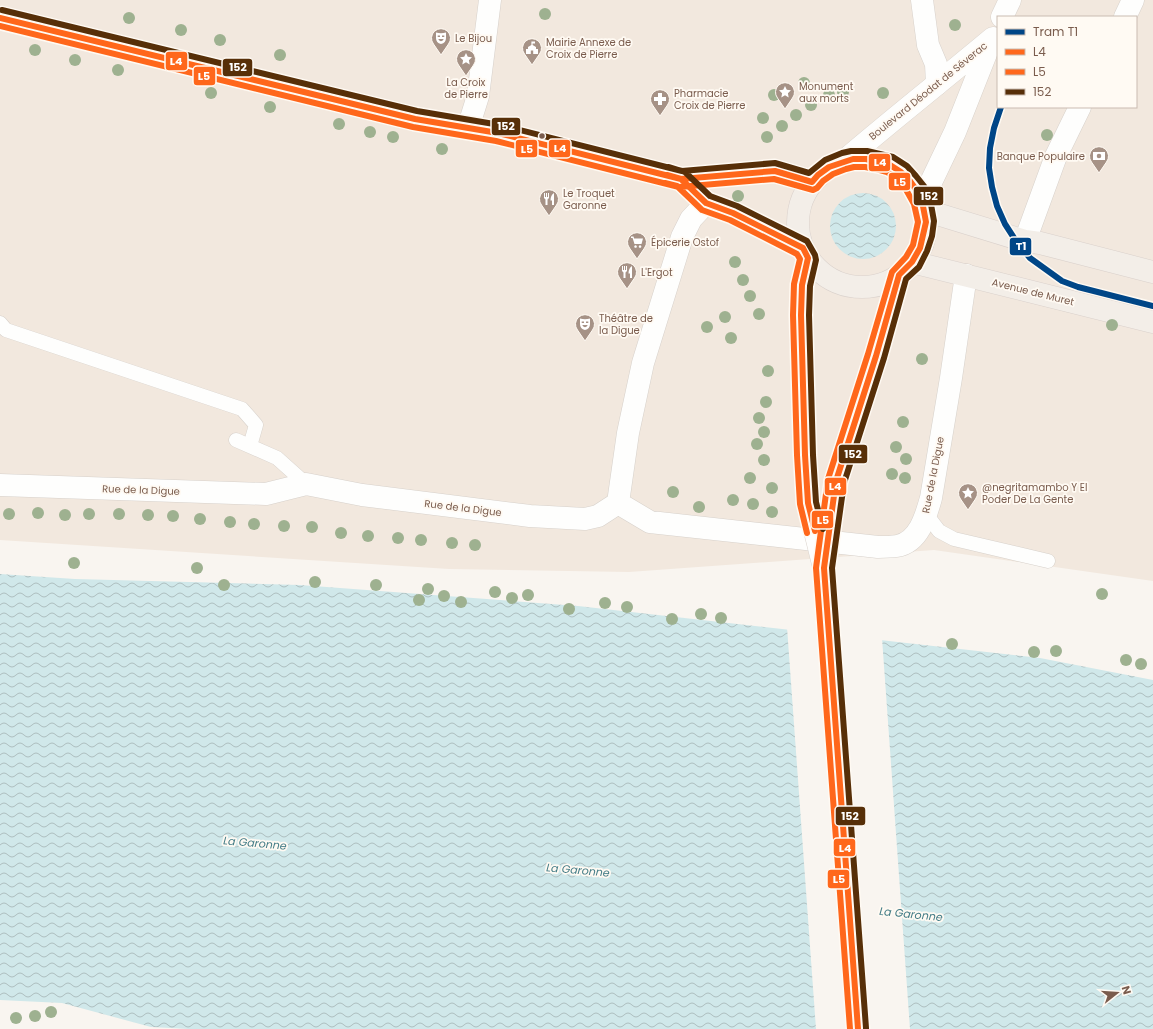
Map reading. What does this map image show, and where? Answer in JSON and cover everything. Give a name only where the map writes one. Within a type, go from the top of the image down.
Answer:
[{"type":"main road","points":[[0,18],[415,119],[468,128],[549,145],[681,179],[775,171],[812,182]]},
{"type":"main road","points":[[866,159],[890,165],[910,180],[917,191],[923,206],[926,222],[920,248],[905,269],[880,284],[861,287],[847,285],[825,276],[806,253],[800,239],[798,225],[800,204],[805,193],[812,182],[829,168],[844,161],[866,159]]},
{"type":"main road","points":[[681,179],[706,203],[733,213],[806,253]]},
{"type":"main road","points":[[923,206],[1025,241],[1040,243],[1153,272]]},
{"type":"main road","name":"Avenue de Muret","points":[[905,269],[966,275],[1153,322]]},
{"type":"street","points":[[468,128],[478,96],[490,0]]},
{"type":"street","points":[[922,0],[928,44],[936,64],[937,84]]},
{"type":"street","points":[[1002,16],[1010,0]]},
{"type":"street","points":[[1125,16],[1133,0]]},
{"type":"street","name":"Boulevard Déodat de Séverac","points":[[844,161],[896,116],[937,84],[995,32]]},
{"type":"street","name":"Boulevard Déodat de Séverac","points":[[923,206],[955,132],[995,32]]},
{"type":"street","points":[[1025,241],[1056,156],[1080,108]]},
{"type":"street","points":[[618,503],[628,433],[642,363],[682,238],[691,219],[706,203]]},
{"type":"street","points":[[806,253],[802,285],[801,338],[808,503],[824,568],[858,1029]]},
{"type":"street","points":[[824,568],[836,481],[905,269]]},
{"type":"street","name":"Rue de la Digue","points":[[0,485],[266,494],[306,484],[362,495],[530,516],[585,519],[598,516],[618,503],[650,522],[878,547],[897,546],[911,539],[918,531],[926,514],[931,498],[966,275]]},
{"type":"lane","points":[[0,323],[6,330],[242,409],[256,425],[250,446]]},
{"type":"lane","points":[[236,440],[277,458],[306,484]]},
{"type":"lane","points":[[926,514],[939,531],[954,539],[1048,561]]},
{"type":"shaded area","points":[[0,0],[1153,0],[1153,581],[934,550],[629,572],[449,569],[0,540]]},
{"type":"water","points":[[863,193],[875,196],[886,203],[893,214],[896,226],[893,238],[886,249],[875,256],[863,259],[851,256],[840,249],[833,238],[830,226],[833,214],[840,203],[851,196]]},
{"type":"water","name":"La Garonne","points":[[0,574],[75,579],[300,585],[578,606],[1040,658],[1153,680],[1153,1029],[189,1029],[151,1027],[62,1003],[0,1000]]},
{"type":"pier","points":[[787,627],[882,638],[910,1029],[816,1029]]},
{"type":"tram line","name":"T1","points":[[1001,108],[994,128],[990,148],[989,168],[997,206],[1005,224],[1016,241],[1030,258],[1062,281],[1078,287],[1153,306]]},
{"type":"transit line","name":"152","points":[[2,10],[417,111],[500,125],[682,171],[775,163],[809,173],[825,160],[842,153],[851,151],[867,151],[893,157],[907,166],[916,176],[924,186],[930,199],[934,221],[932,236],[919,267],[906,279],[884,358],[844,483],[832,568],[866,1028]]},
{"type":"transit line","name":"L4","points":[[0,18],[415,119],[498,133],[681,179],[775,171],[812,182],[818,175],[829,167],[853,159],[866,159],[890,165],[901,172],[910,181],[922,201],[926,222],[920,248],[912,262],[899,275],[876,356],[836,481],[824,568],[858,1029]]},
{"type":"transit line","name":"L5","points":[[0,26],[413,127],[496,141],[679,187],[774,179],[813,190],[833,174],[854,167],[865,167],[887,172],[904,186],[914,204],[918,222],[913,245],[906,257],[892,272],[868,354],[828,479],[816,568],[850,1029]]},
{"type":"transit line","name":"152","points":[[669,167],[685,172],[710,196],[737,206],[807,241],[815,255],[816,260],[810,286],[809,315],[813,455],[816,502],[823,529]]},
{"type":"transit line","name":"L4","points":[[667,175],[681,179],[706,203],[733,213],[803,248],[808,258],[802,285],[801,315],[805,455],[808,503],[815,531]]},
{"type":"transit line","name":"L5","points":[[665,183],[677,186],[702,210],[730,220],[797,254],[800,259],[794,284],[793,315],[800,504],[807,533]]},
{"type":"place","name":"Le Bijou","points":[[441,55]]},
{"type":"place","name":"Mairie Annexe de Croix de Pierre","points":[[532,65]]},
{"type":"place","name":"La Croix de Pierre","points":[[466,76]]},
{"type":"place","name":"Monument aux morts","points":[[785,109]]},
{"type":"place","name":"Pharmacie Croix de Pierre","points":[[660,116]]},
{"type":"place","name":"Banque Populaire","points":[[1099,173]]},
{"type":"place","name":"Le Troquet Garonne","points":[[549,216]]},
{"type":"place","name":"Épicerie Ostof","points":[[637,259]]},
{"type":"place","name":"L'Ergot","points":[[627,289]]},
{"type":"place","name":"Théâtre de la Digue","points":[[585,341]]},
{"type":"place","name":"@negritamambo Y El Poder De La Gente","points":[[968,510]]}]
